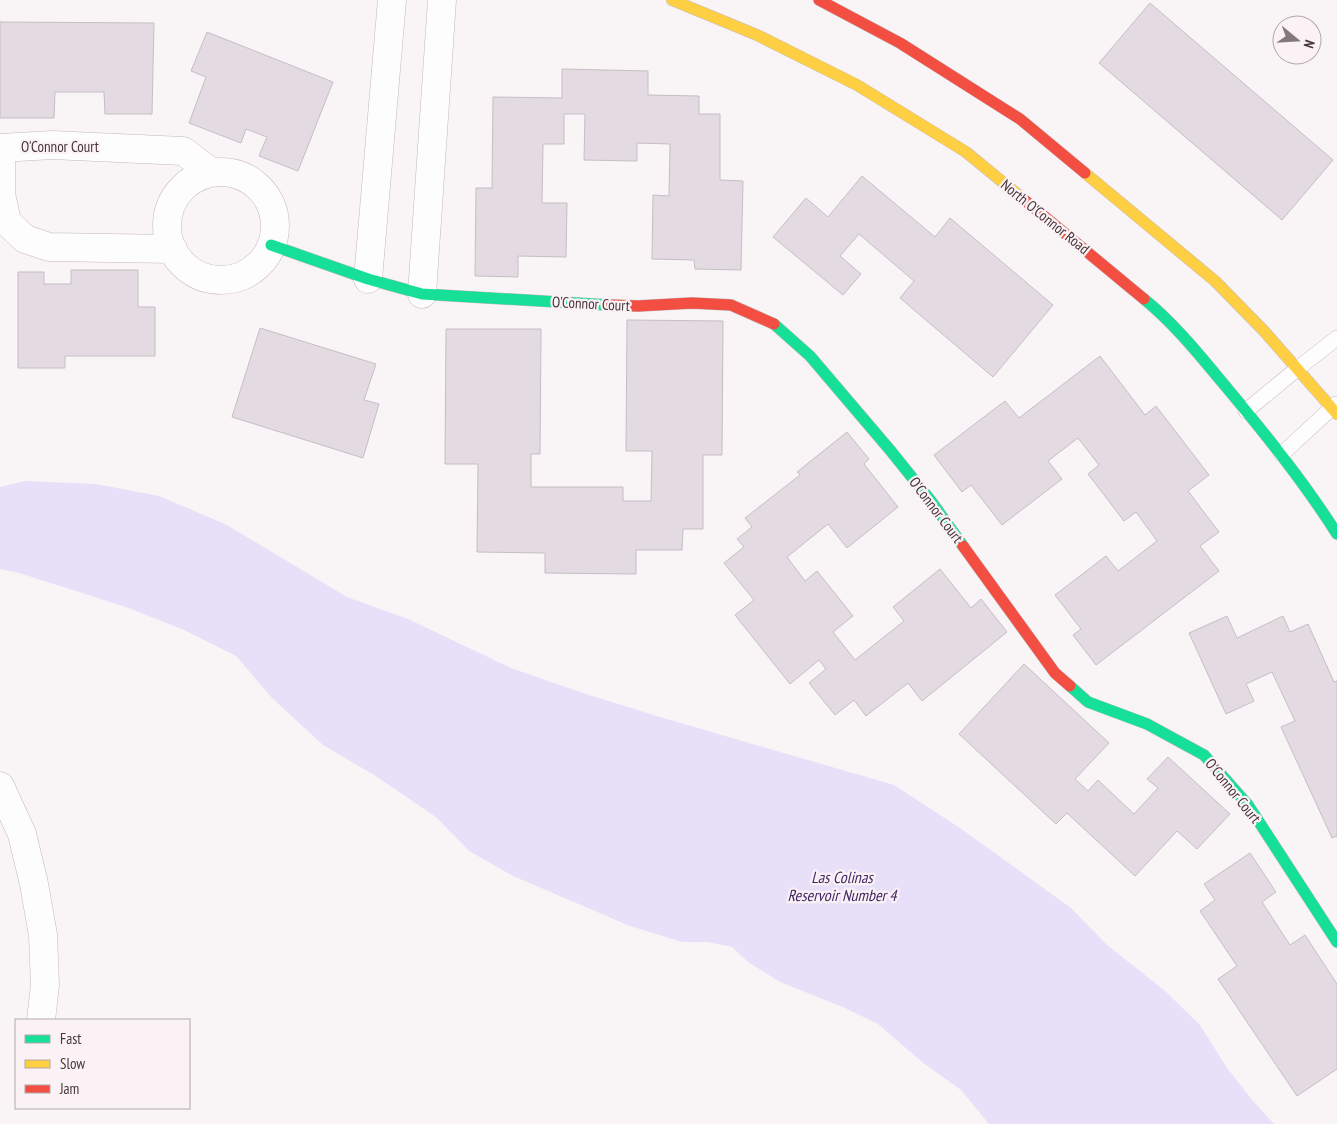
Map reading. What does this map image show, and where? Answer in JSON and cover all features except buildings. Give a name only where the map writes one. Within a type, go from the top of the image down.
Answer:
[{"type":"main road","name":"North O'Connor Road","points":[[672,0],[757,35],[856,85],[966,152],[1159,311],[1282,454],[1315,499],[1337,534]]},
{"type":"main road","points":[[819,0],[900,43],[1020,120],[1215,281],[1264,331],[1335,409]]},
{"type":"main road","name":"O'Connor Court","points":[[271,245],[368,279],[422,294],[584,305],[638,306],[692,303],[731,306],[772,322],[810,356],[890,450],[931,501],[1055,673],[1088,702],[1147,724],[1204,755],[1248,805],[1337,942]]},
{"type":"street","points":[[368,279],[392,0]]},
{"type":"street","points":[[422,294],[442,0]]},
{"type":"street","name":"O'Connor Court","points":[[173,248],[49,247],[25,239],[7,222],[1,194],[1,148],[52,145],[183,150],[210,172]]},
{"type":"street","points":[[210,172],[231,172],[251,180],[266,195],[274,215],[274,236],[271,245],[266,256],[251,271],[231,279],[210,279],[191,271],[176,256],[168,236],[168,215],[176,195],[191,180],[210,172]]},
{"type":"street","points":[[0,786],[22,834],[34,884],[43,935],[45,984],[41,1019]]},
{"type":"lane","points":[[1246,412],[1337,338]]},
{"type":"lane","points":[[1282,454],[1335,409]]},
{"type":"water","name":"Las Colinas Reservoir Number 4","points":[[25,481],[96,484],[159,496],[225,524],[347,597],[408,619],[511,668],[660,717],[894,785],[960,828],[1071,908],[1107,945],[1164,990],[1200,1025],[1227,1068],[1274,1124],[989,1124],[961,1090],[922,1062],[878,1024],[845,1008],[780,982],[748,962],[732,947],[707,942],[682,942],[630,926],[513,876],[469,851],[436,817],[374,775],[323,745],[271,697],[236,656],[184,630],[126,607],[19,573],[0,569],[0,487]]},
{"type":"traffic: fast","points":[[271,245],[368,279],[422,294],[608,305]]},
{"type":"traffic: fast","points":[[1144,299],[1187,341],[1242,406],[1298,477],[1337,534]]},
{"type":"traffic: fast","points":[[774,324],[810,356],[890,450],[931,501],[963,546]]},
{"type":"traffic: fast","points":[[1070,686],[1088,702],[1147,724],[1204,755],[1248,805],[1337,942]]},
{"type":"traffic: slow","points":[[672,0],[757,35],[857,85],[966,152],[1022,198]]},
{"type":"traffic: slow","points":[[1085,173],[1215,281],[1264,331],[1337,414]]},
{"type":"traffic: jam","points":[[819,0],[900,43],[1020,119],[1085,173]]},
{"type":"traffic: jam","points":[[1022,198],[1144,299]]},
{"type":"traffic: jam","points":[[608,305],[638,306],[692,303],[731,305],[774,324]]},
{"type":"traffic: jam","points":[[963,546],[1055,673],[1070,686]]}]
